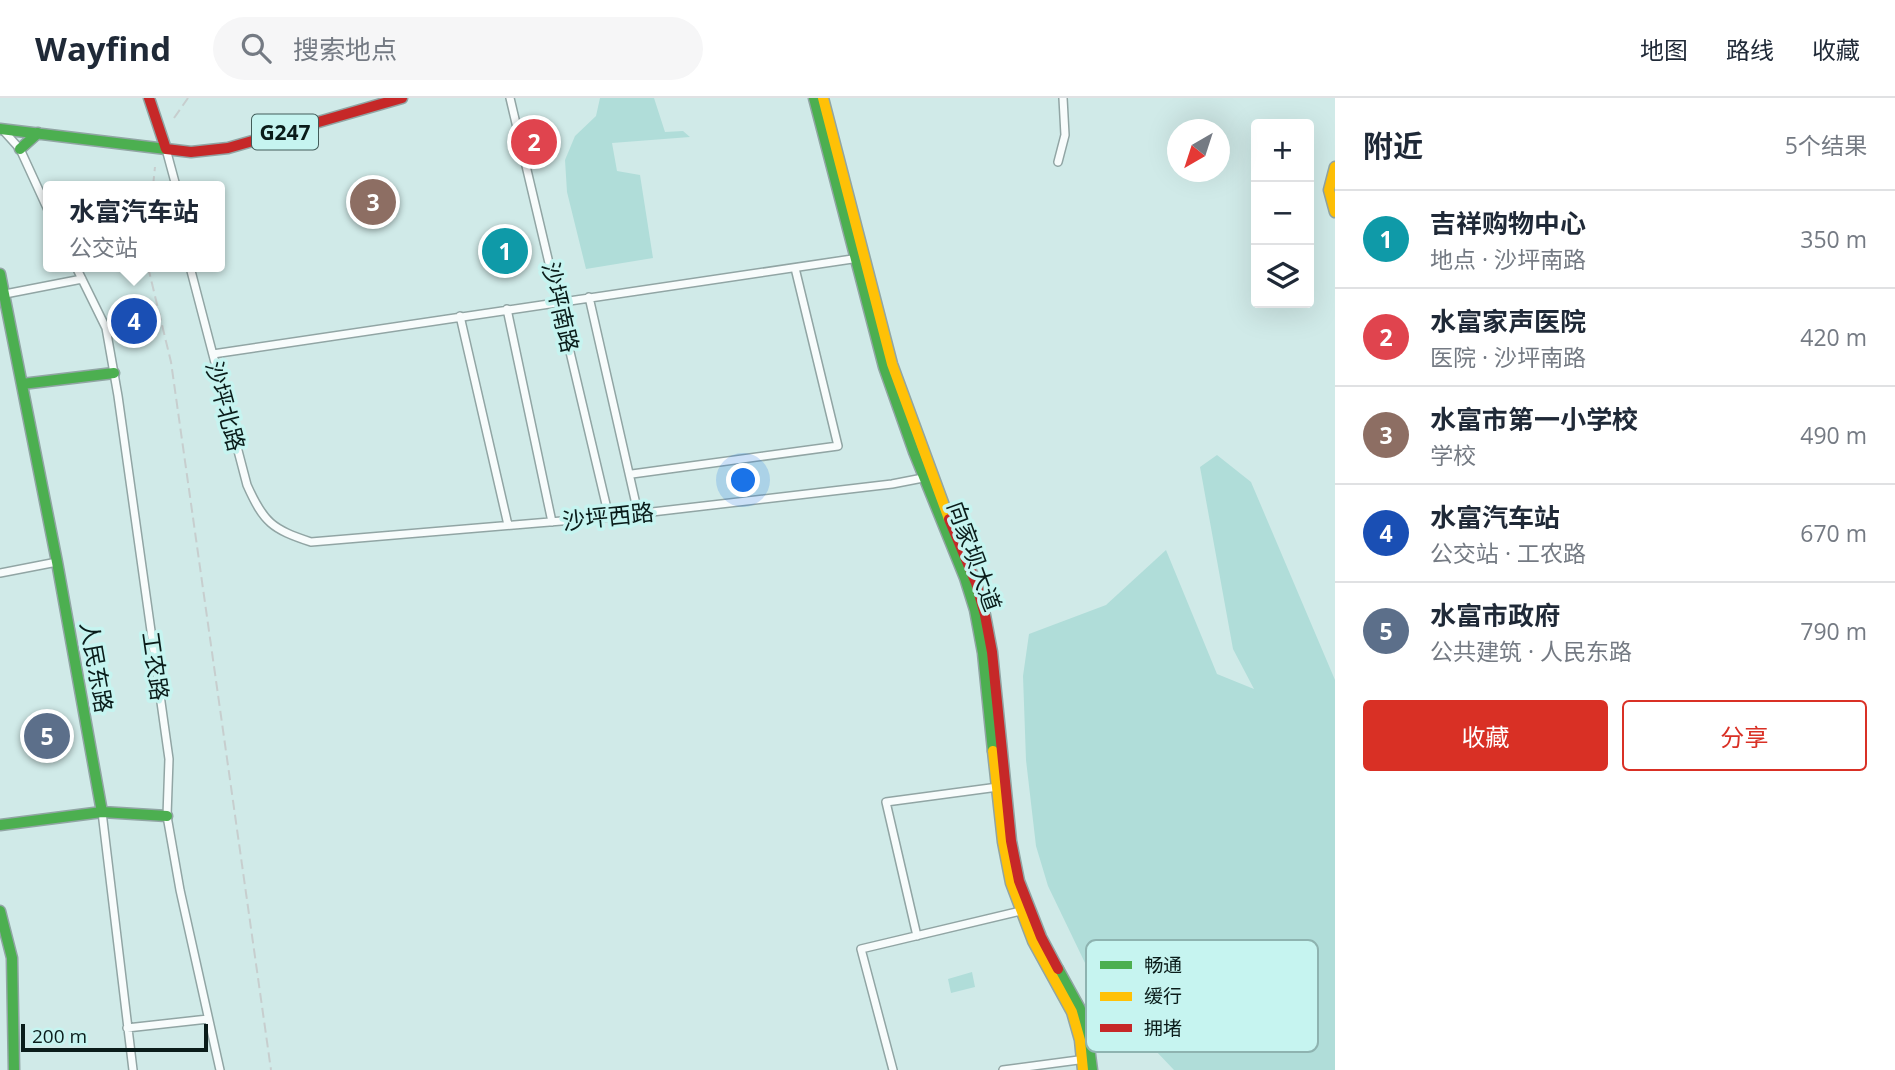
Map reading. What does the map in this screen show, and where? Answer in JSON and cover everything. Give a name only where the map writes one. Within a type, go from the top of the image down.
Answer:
[{"type":"main road","points":[[1,129],[166,149],[149,98]]},
{"type":"main road","name":"G247","points":[[166,149],[200,152],[228,148],[402,98]]},
{"type":"main road","name":"向家坝大道","points":[[814,98],[859,258]]},
{"type":"main road","name":"向家坝大道","points":[[823,98],[884,367],[928,477],[977,617],[1002,786],[1005,856],[1025,910],[1033,941],[1072,1012],[1087,1064]]},
{"type":"main road","points":[[20,149],[38,133]]},
{"type":"main road","points":[[1335,167],[1328,187],[1335,212]]},
{"type":"main road","name":"人民东路","points":[[0,274],[57,562],[102,812]]},
{"type":"main road","points":[[22,384],[114,373]]},
{"type":"main road","points":[[0,825],[102,812],[167,816]]},
{"type":"main road","points":[[0,911],[12,958],[14,1070]]},
{"type":"street","name":"沙坪南路","points":[[510,98],[610,517]]},
{"type":"street","points":[[1059,162],[1065,135],[1063,98]]},
{"type":"street","points":[[1,129],[20,149],[43,199]]},
{"type":"street","points":[[166,149],[175,181]]},
{"type":"street","points":[[213,354],[859,258]]},
{"type":"street","points":[[632,474],[838,446],[795,268]]},
{"type":"street","name":"工农路","points":[[78,272],[106,328],[114,373],[169,760],[167,816],[220,1070]]},
{"type":"street","name":"沙坪北路","points":[[191,272],[247,485],[260,514],[284,533]]},
{"type":"street","points":[[5,294],[82,279]]},
{"type":"street","points":[[589,297],[638,513]]},
{"type":"street","points":[[507,309],[552,522]]},
{"type":"street","points":[[460,316],[508,525]]},
{"type":"street","name":"沙坪西路","points":[[284,533],[311,542],[610,517],[892,484],[928,477]]},
{"type":"street","points":[[0,573],[57,562]]},
{"type":"street","points":[[917,936],[886,802],[1002,786]]},
{"type":"street","name":"人民东路","points":[[102,812],[133,1070]]},
{"type":"street","points":[[893,1070],[861,950],[1025,910]]},
{"type":"street","points":[[127,1028],[208,1019]]},
{"type":"street","points":[[1003,1070],[1087,1064]]},
{"type":"shaded area","points":[[600,98],[654,98],[665,132],[683,131],[690,137],[612,143],[617,171],[640,175],[653,258],[586,269],[567,192],[565,160],[575,136],[596,116]]},
{"type":"shaded area","points":[[1217,455],[1251,482],[1335,680],[1335,1070],[1174,1070],[1157,1052],[1318,1052],[1318,940],[1086,940],[1086,965],[1048,886],[1036,846],[1026,760],[1023,676],[1029,634],[1106,605],[1166,550],[1217,674],[1254,689],[1233,649],[1200,467]]},
{"type":"shaded area","points":[[972,972],[975,987],[951,993],[948,979]]},
{"type":"railway","points":[[174,118],[188,98]]},
{"type":"railway","points":[[154,181],[155,167]]},
{"type":"railway","points":[[149,272],[171,362],[271,1070]]},
{"type":"traffic: fast","points":[[814,98],[884,367],[975,610],[983,653],[993,751]]},
{"type":"traffic: fast","points":[[0,129],[166,149]]},
{"type":"traffic: fast","points":[[20,149],[38,133]]},
{"type":"traffic: fast","points":[[0,274],[57,562],[102,812]]},
{"type":"traffic: fast","points":[[22,384],[114,373]]},
{"type":"traffic: fast","points":[[0,825],[102,812],[167,816]]},
{"type":"traffic: fast","points":[[0,911],[12,958],[14,1070]]},
{"type":"traffic: fast","points":[[1058,969],[1080,1009],[1086,1032]]},
{"type":"traffic: fast","points":[[1090,1052],[1092,1070]]},
{"type":"traffic: slow","points":[[823,98],[892,364],[949,519]]},
{"type":"traffic: slow","points":[[1335,167],[1329,190],[1335,212]]},
{"type":"traffic: slow","points":[[993,751],[1003,842],[1011,883],[1033,941],[1072,1012],[1080,1040],[1083,1070]]},
{"type":"traffic: jam","points":[[149,98],[166,149],[191,152],[228,148],[402,98]]},
{"type":"traffic: jam","points":[[949,519],[976,583],[985,615],[992,652],[1011,841],[1019,881],[1041,937],[1058,969]]},
{"type":"place","name":"水富家声医院","points":[[534,142]]},
{"type":"place","name":"水富市第一小学校","points":[[373,202]]},
{"type":"place","name":"吉祥购物中心","points":[[505,251]]},
{"type":"place","name":"水富汽车站","points":[[134,321]]},
{"type":"place","name":"水富市政府","points":[[47,736]]}]
